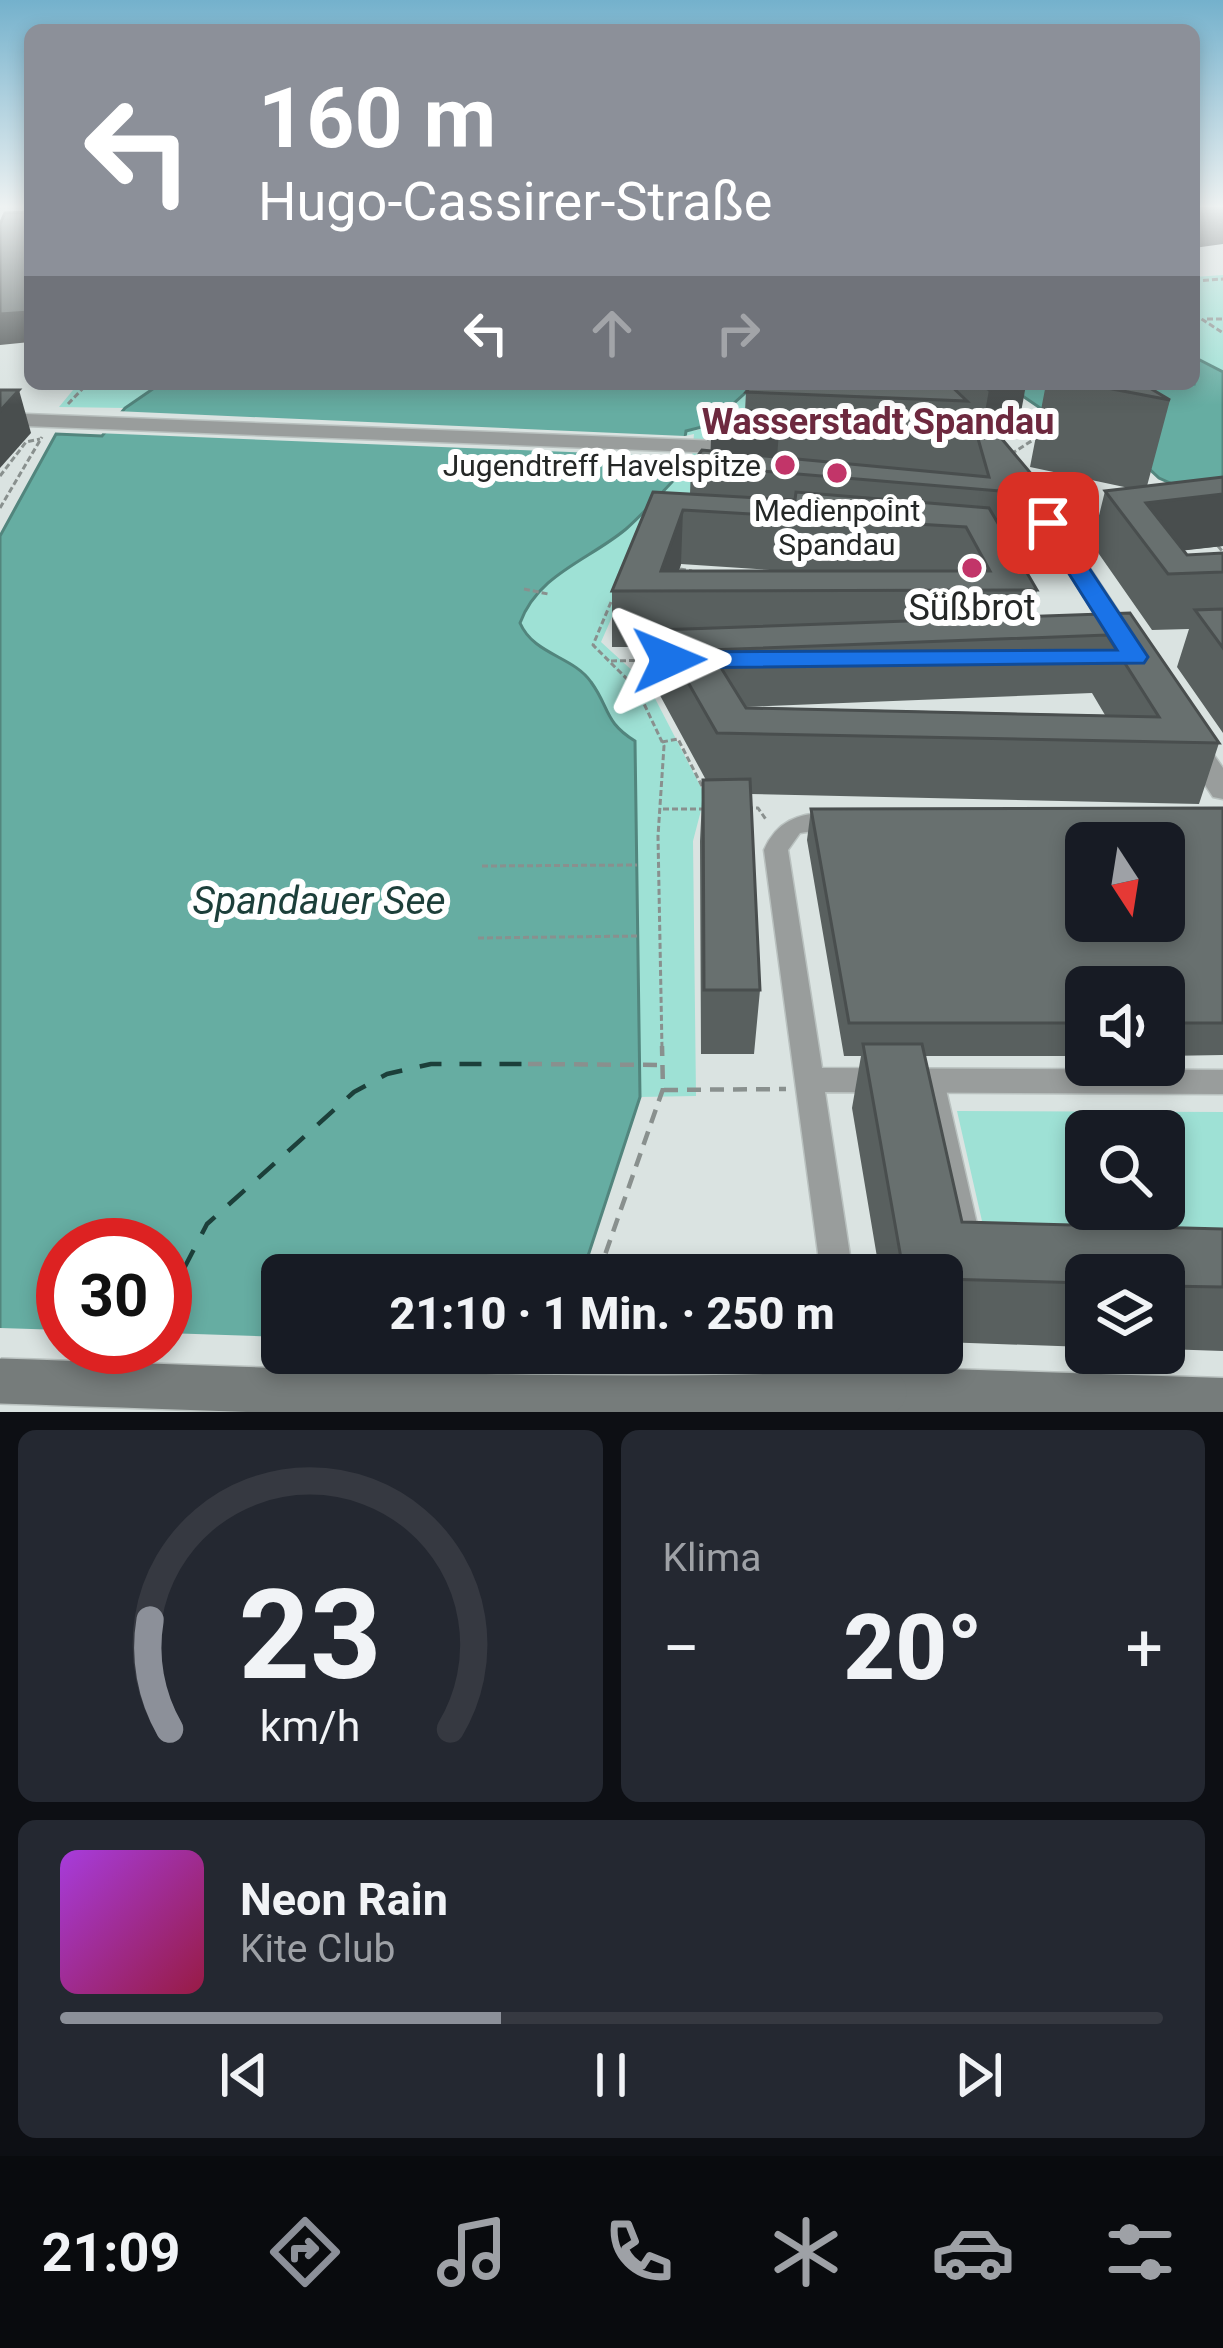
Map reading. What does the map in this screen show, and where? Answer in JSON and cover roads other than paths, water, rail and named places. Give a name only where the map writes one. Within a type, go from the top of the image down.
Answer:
[{"type":"main road","points":[[0,1381],[603,1382],[731,1400],[877,1376],[1223,1403]]},
{"type":"street","points":[[0,419],[766,449]]},
{"type":"street","points":[[1006,463],[1073,561],[1124,657]]},
{"type":"street","points":[[975,555],[1073,561]]},
{"type":"street","points":[[1180,725],[1223,790]]},
{"type":"street","points":[[834,1254],[778,860],[780,839],[792,825],[873,820]]},
{"type":"street","points":[[809,1080],[1223,1082]]},
{"type":"lane","points":[[937,1081],[976,1251]]},
{"type":"water","points":[[1200,360],[1223,372],[1223,488],[1179,487],[1014,390],[1200,390]]},
{"type":"water","name":"Spandauer See","points":[[151,390],[748,390],[710,425],[686,431],[682,459],[693,461],[626,529],[539,592],[520,623],[534,642],[583,673],[612,721],[635,741],[640,1097],[589,1254],[261,1254],[261,1357],[192,1372],[192,1218],[36,1218],[36,1374],[182,1374],[0,1412],[0,536],[56,434],[102,436],[125,408]]},
{"type":"tunnel","points":[[851,1374],[853,1394]]},
{"type":"place","name":"Jugendtreff Havelspitze","points":[[785,465]]},
{"type":"place","name":"Medienpoint Spandau","points":[[837,473]]},
{"type":"place","name":"Süßbrot","points":[[972,568]]},
{"type":"district","name":"Wasserstadt Spandau","points":[[878,422]]}]
